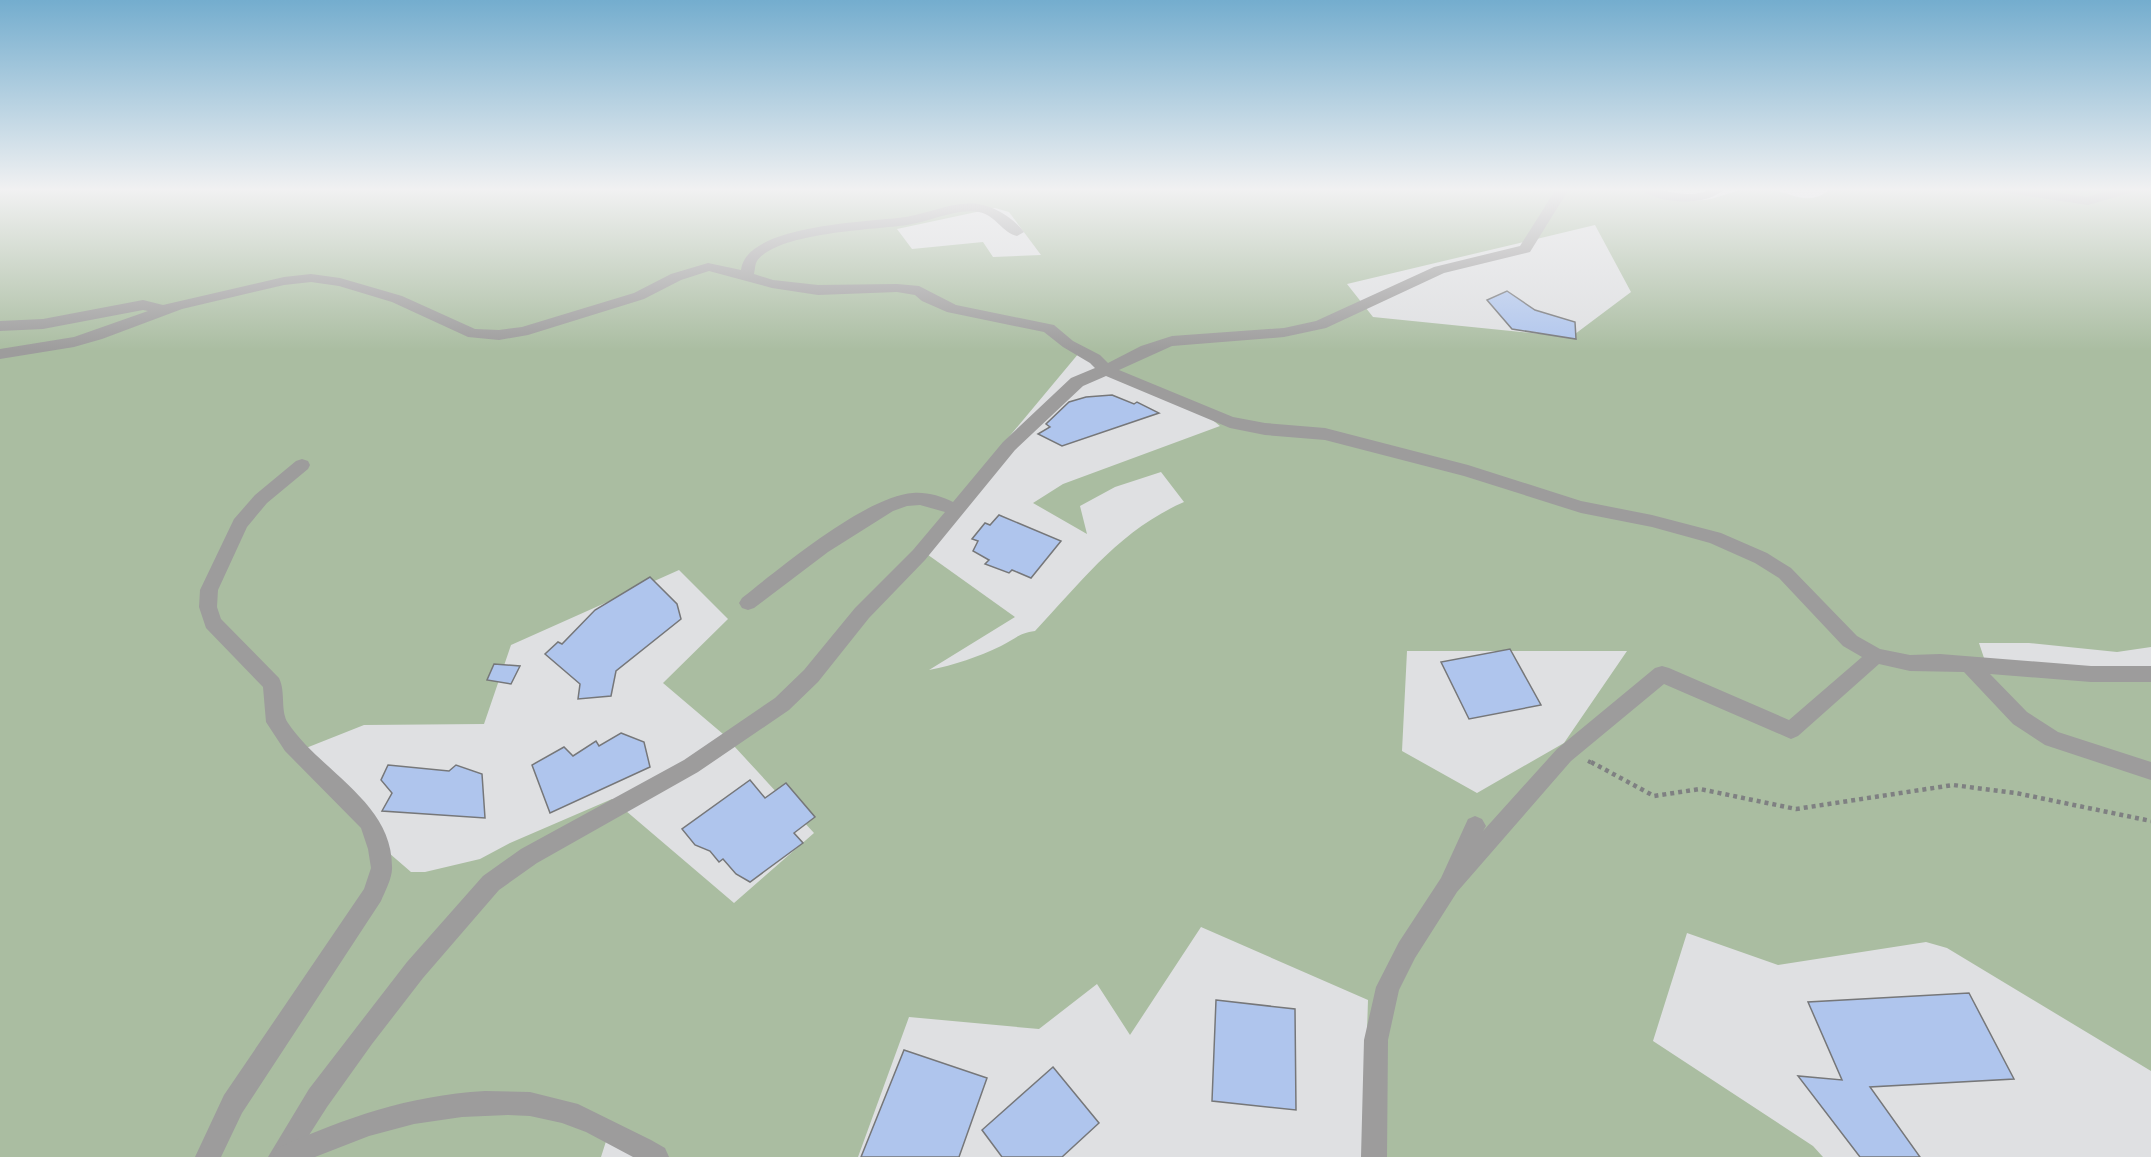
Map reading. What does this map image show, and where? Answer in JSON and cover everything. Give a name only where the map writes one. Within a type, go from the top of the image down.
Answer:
[{"type":"street","points":[[747,275],[749,261],[764,249],[779,243]]},
{"type":"street","points":[[281,1157],[318,1098],[371,1026],[422,962],[491,883],[529,856],[692,766],[782,704],[811,676],[862,613],[919,555],[1009,446],[1077,382],[1151,348],[1172,341],[1255,336],[1320,325],[1378,301],[1428,275],[1525,249],[1529,243]]},
{"type":"street","points":[[0,354],[74,342],[163,310],[218,295],[284,281],[311,278],[340,282],[397,299],[463,330],[486,336],[522,332],[639,296],[676,278],[708,267],[747,275],[772,284],[818,290],[897,288],[919,291],[935,302],[959,311],[1049,328],[1068,344],[1095,359],[1106,370],[1230,422],[1266,429],[1325,434],[1468,471],[1581,507],[1652,521],[1715,538],[1761,558],[1785,573],[1850,641],[1876,656],[1910,663],[1969,664],[2091,674],[2151,674]]},
{"type":"street","points":[[0,326],[43,324],[142,305],[163,310]]},
{"type":"street","points":[[208,1157],[233,1104],[373,894],[382,868],[379,849],[369,822],[292,745],[276,722],[272,684],[213,623],[208,607],[209,590],[240,524],[261,499],[303,465]]},
{"type":"street","points":[[748,603],[845,530],[894,504],[926,500],[941,503],[956,510]]},
{"type":"street","points":[[1374,1157],[1376,1040],[1388,987],[1407,950],[1449,885],[1569,751],[1662,674],[1791,730],[1876,656]]},
{"type":"street","points":[[1969,664],[2020,718],[2052,739],[2151,771]]},
{"type":"street","points":[[1449,885],[1475,826]]},
{"type":"street","points":[[286,1157],[350,1130],[408,1114],[491,1103],[531,1104],[573,1115],[637,1145],[656,1157]]},
{"type":"path","points":[[1569,751],[1654,796],[1700,789],[1796,810],[1953,784],[2016,793],[2151,821]]},
{"type":"green space","points":[[0,243],[907,243],[912,249],[984,243],[993,257],[1041,255],[1032,243],[1519,243],[1347,284],[1373,317],[1571,337],[1631,292],[1605,243],[2151,243],[2151,647],[2117,652],[2029,643],[1979,643],[1988,670],[2151,676],[2151,1071],[1947,948],[1926,942],[1778,965],[1687,933],[1653,1041],[1813,1146],[1823,1157],[1363,1157],[1368,1000],[1201,927],[1130,1035],[1097,984],[1039,1029],[909,1017],[858,1157],[656,1157],[608,1135],[601,1157],[0,1157]],"holes":[[[1079,353],[1205,414],[1220,426],[1063,484],[1033,503],[1087,534],[1080,506],[1115,487],[1161,472],[1184,502],[1140,527],[1121,542],[1103,558],[1035,631],[1021,635],[984,654],[929,670],[1015,617],[917,547]],[[679,570],[728,619],[663,683],[723,734],[814,833],[734,903],[612,799],[510,843],[480,859],[425,872],[411,872],[367,834],[306,748],[364,725],[484,724],[511,645]],[[1407,651],[1627,651],[1564,743],[1477,793],[1402,751]]]},
{"type":"building","points":[[1507,291],[1535,310],[1575,322],[1576,339],[1512,329],[1487,300]]},
{"type":"building","points":[[1112,395],[1134,404],[1137,402],[1159,413],[1062,446],[1038,434],[1050,427],[1046,424],[1069,402],[1086,397]]},
{"type":"building","points":[[999,515],[1061,541],[1031,578],[1012,570],[1009,573],[985,564],[989,560],[973,551],[978,541],[972,539],[985,523],[990,525]]},
{"type":"building","points":[[650,577],[677,604],[681,619],[616,671],[611,696],[578,699],[580,684],[545,654],[558,642],[562,644],[595,610]]},
{"type":"building","points":[[1510,649],[1541,705],[1469,719],[1441,662]]},
{"type":"building","points":[[494,664],[520,666],[511,684],[487,680]]},
{"type":"building","points":[[621,733],[644,742],[650,767],[550,813],[532,765],[564,747],[573,756],[596,741],[599,746]]},
{"type":"building","points":[[388,765],[449,771],[456,765],[482,774],[485,818],[382,811],[392,793],[381,780]]},
{"type":"building","points":[[750,780],[765,798],[786,783],[815,817],[794,833],[803,843],[750,882],[736,874],[723,859],[719,862],[710,851],[695,845],[682,829]]},
{"type":"building","points":[[1969,993],[2014,1079],[1870,1087],[1920,1157],[1860,1157],[1798,1076],[1842,1080],[1808,1002]]},
{"type":"building","points":[[1216,1000],[1295,1009],[1296,1110],[1212,1101]]},
{"type":"building","points":[[904,1050],[987,1078],[959,1157],[861,1157]]},
{"type":"building","points":[[1053,1067],[1099,1123],[1062,1157],[1002,1157],[982,1130]]}]
